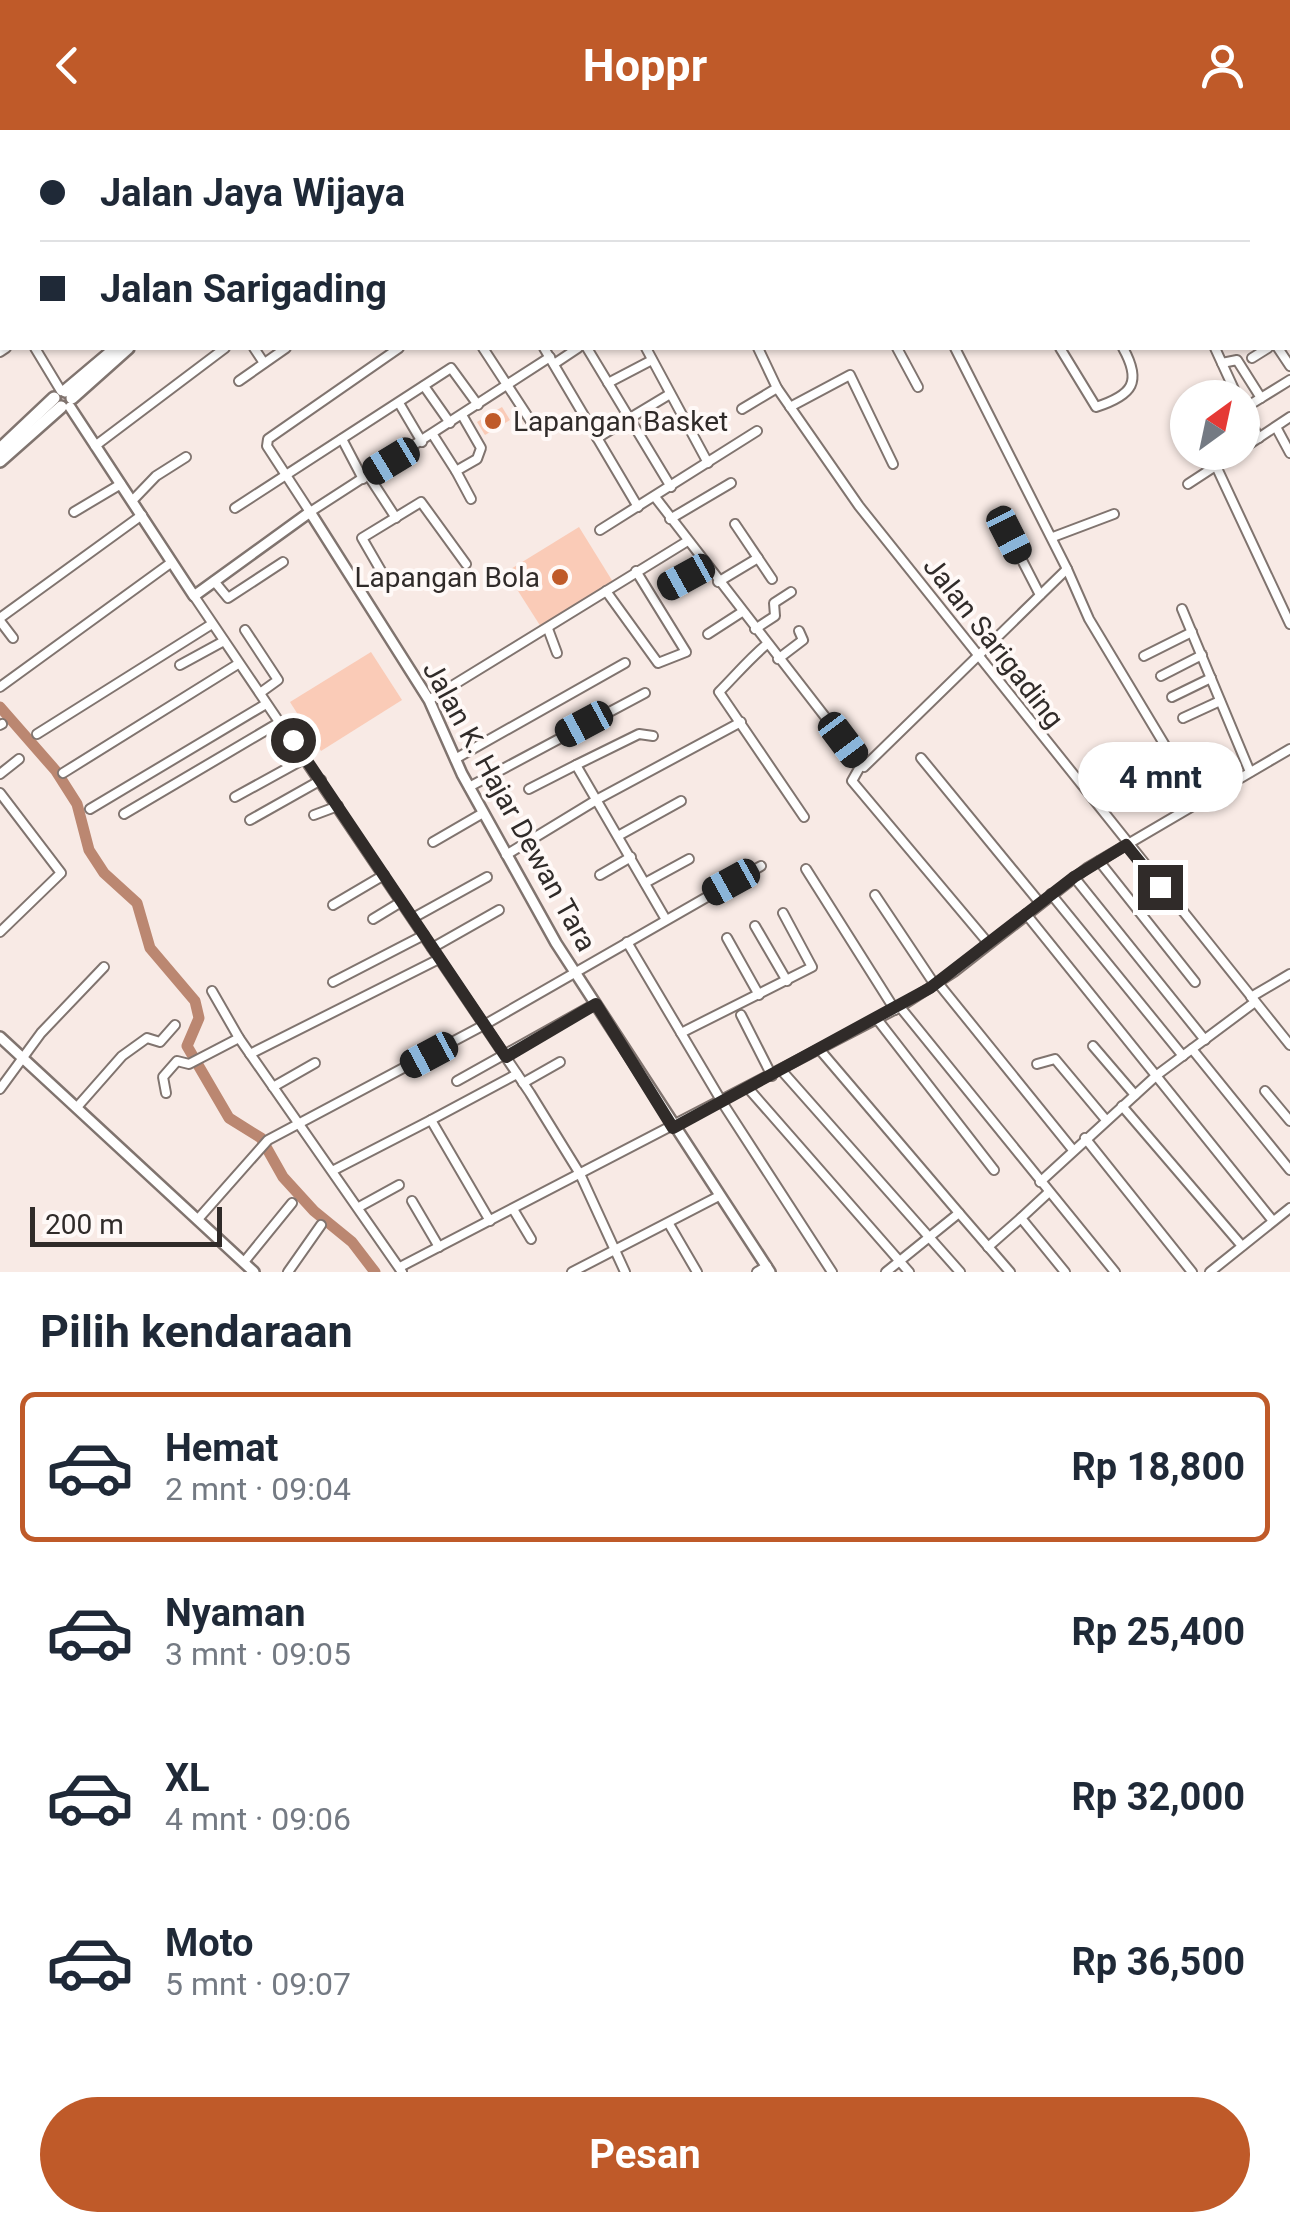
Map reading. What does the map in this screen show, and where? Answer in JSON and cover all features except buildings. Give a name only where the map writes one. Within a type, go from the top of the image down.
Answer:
[{"type":"main road","points":[[0,461],[114,350]]},
{"type":"main road","points":[[0,449],[126,350]]},
{"type":"street","points":[[36,350],[238,664],[306,758],[523,1082],[580,1174],[625,1272]]},
{"type":"street","points":[[95,446],[221,350]]},
{"type":"street","points":[[255,350],[264,363]]},
{"type":"street","points":[[239,380],[283,350]]},
{"type":"street","points":[[310,512],[267,446],[268,439],[396,350]]},
{"type":"street","points":[[485,350],[532,423]]},
{"type":"street","points":[[545,350],[638,507]]},
{"type":"street","points":[[194,596],[310,512],[507,384],[574,350]]},
{"type":"street","points":[[588,350],[671,487]]},
{"type":"street","points":[[647,350],[708,464]]},
{"type":"street","name":"Jalan Sarigading","points":[[759,350],[777,388],[858,506],[1290,1045]]},
{"type":"street","points":[[898,350],[918,387]]},
{"type":"street","points":[[956,350],[1053,538],[1089,618],[1199,802]]},
{"type":"street","points":[[1061,350],[1096,406],[1122,394],[1134,382],[1133,366],[1123,350]]},
{"type":"street","points":[[1216,350],[1230,380]]},
{"type":"street","points":[[1252,358],[1265,350]]},
{"type":"street","points":[[608,384],[652,360]]},
{"type":"street","points":[[1222,363],[1238,360],[1250,380]]},
{"type":"street","points":[[235,508],[284,472],[452,368],[478,405]]},
{"type":"street","points":[[790,407],[849,374],[893,464]]},
{"type":"street","points":[[1260,398],[1290,380]]},
{"type":"street","points":[[424,386],[450,423]]},
{"type":"street","points":[[742,409],[777,388]]},
{"type":"street","points":[[597,438],[670,394]]},
{"type":"street","points":[[399,403],[422,442]]},
{"type":"street","points":[[456,471],[477,459],[480,444],[462,415]]},
{"type":"street","points":[[1260,438],[1290,418]]},
{"type":"street","points":[[1276,428],[1290,453]]},
{"type":"street","points":[[600,530],[757,431]]},
{"type":"street","points":[[432,435],[471,499]]},
{"type":"street","points":[[342,439],[396,518]]},
{"type":"street","points":[[132,501],[156,476],[186,457]]},
{"type":"street","points":[[1188,484],[1210,470]]},
{"type":"street","points":[[1218,470],[1290,624]]},
{"type":"street","points":[[670,519],[731,483]]},
{"type":"street","points":[[74,512],[120,484]]},
{"type":"street","points":[[655,497],[686,542],[861,765],[866,766],[1067,569]]},
{"type":"street","points":[[384,576],[361,542],[424,503],[466,564]]},
{"type":"street","name":"Jalan K. Hajar Dewan Tara","points":[[310,512],[430,700],[469,787],[576,973],[765,1270]]},
{"type":"street","points":[[1053,538],[1114,514]]},
{"type":"street","points":[[13,638],[0,619],[142,515]]},
{"type":"street","points":[[735,524],[772,579]]},
{"type":"street","points":[[1009,535],[1040,595]]},
{"type":"street","points":[[430,700],[686,542]]},
{"type":"street","points":[[718,582],[758,558]]},
{"type":"street","points":[[0,687],[172,562]]},
{"type":"street","points":[[214,581],[228,598],[283,562]]},
{"type":"street","points":[[666,588],[706,566]]},
{"type":"street","points":[[606,590],[658,663],[686,652],[636,571]]},
{"type":"street","points":[[755,629],[775,616],[774,604],[791,592]]},
{"type":"street","points":[[1182,609],[1250,772]]},
{"type":"street","points":[[708,634],[742,612]]},
{"type":"street","points":[[37,734],[212,624]]},
{"type":"street","points":[[548,629],[557,653]]},
{"type":"street","points":[[245,630],[278,680],[260,694]]},
{"type":"street","points":[[778,659],[803,640],[799,632]]},
{"type":"street","points":[[1144,656],[1192,632]]},
{"type":"street","points":[[180,665],[224,642]]},
{"type":"street","points":[[767,644],[720,689],[804,816]]},
{"type":"street","points":[[1161,676],[1202,655]]},
{"type":"street","points":[[63,773],[238,664]]},
{"type":"street","points":[[455,759],[625,664]]},
{"type":"street","points":[[1172,698],[1211,678]]},
{"type":"street","points":[[469,787],[645,693]]},
{"type":"street","points":[[1184,718],[1220,701]]},
{"type":"street","points":[[90,809],[266,704]]},
{"type":"street","points":[[124,814],[280,722]]},
{"type":"street","points":[[506,855],[598,799],[740,722]]},
{"type":"street","points":[[529,788],[639,734],[654,736]]},
{"type":"street","points":[[212,991],[239,1038],[401,1270],[438,1247],[897,1008],[936,984],[1074,877],[1290,749]]},
{"type":"street","points":[[234,796],[306,758]]},
{"type":"street","points":[[921,758],[1040,904]]},
{"type":"street","points":[[0,774],[19,759]]},
{"type":"street","points":[[576,765],[665,918]]},
{"type":"street","points":[[861,765],[852,781],[989,944]]},
{"type":"street","points":[[250,820],[321,780]]},
{"type":"street","points":[[0,793],[61,873],[0,932]]},
{"type":"street","points":[[618,836],[681,801]]},
{"type":"street","points":[[314,815],[338,806]]},
{"type":"street","points":[[433,842],[483,813]]},
{"type":"street","points":[[600,874],[631,857]]},
{"type":"street","points":[[646,883],[689,859]]},
{"type":"street","points":[[1100,861],[1195,982]]},
{"type":"street","points":[[198,1218],[264,1143],[484,1025],[761,866]]},
{"type":"street","points":[[806,869],[897,1008],[1115,1272]]},
{"type":"street","points":[[333,904],[384,875]]},
{"type":"street","points":[[413,918],[487,877]]},
{"type":"street","points":[[1074,877],[1205,1040]]},
{"type":"street","points":[[1051,894],[1183,1056]]},
{"type":"street","points":[[875,895],[936,984],[1073,1150]]},
{"type":"street","points":[[373,919],[402,902]]},
{"type":"street","points":[[432,948],[500,910]]},
{"type":"street","points":[[681,1032],[787,981],[813,964],[784,913]]},
{"type":"street","points":[[1026,914],[1273,1221]]},
{"type":"street","points":[[756,926],[787,981]]},
{"type":"street","points":[[333,982],[424,936]]},
{"type":"street","points":[[726,938],[759,995]]},
{"type":"street","points":[[627,942],[722,1102],[832,1272]]},
{"type":"street","points":[[250,1054],[439,959]]},
{"type":"street","points":[[0,1089],[23,1056],[104,968]]},
{"type":"street","points":[[1040,1182],[1135,1094],[1290,974]]},
{"type":"street","points":[[457,1081],[596,1004]]},
{"type":"street","points":[[742,1015],[772,1076]]},
{"type":"street","points":[[877,1019],[994,1170]]},
{"type":"street","points":[[78,1106],[122,1056],[147,1038],[160,1042],[175,1025]]},
{"type":"street","points":[[0,1037],[254,1272]]},
{"type":"street","points":[[166,1093],[164,1075],[177,1061],[194,1062],[239,1038]]},
{"type":"street","points":[[1094,1046],[1135,1094]]},
{"type":"street","points":[[1192,1049],[1290,1170]]},
{"type":"street","points":[[820,1050],[1010,1272]]},
{"type":"street","points":[[1037,1064],[1055,1058],[1106,1120]]},
{"type":"street","points":[[523,1082],[560,1062]]},
{"type":"street","points":[[272,1086],[315,1063]]},
{"type":"street","points":[[782,1071],[960,1272]]},
{"type":"street","points":[[334,1170],[517,1074]]},
{"type":"street","points":[[748,1088],[910,1272]]},
{"type":"street","points":[[1265,1090],[1290,1121]]},
{"type":"street","points":[[1122,1106],[1242,1246]]},
{"type":"street","points":[[431,1120],[490,1220]]},
{"type":"street","points":[[1085,1138],[1192,1272]]},
{"type":"street","points":[[359,1207],[399,1185]]},
{"type":"street","points":[[988,1246],[1048,1193]]},
{"type":"street","points":[[572,1272],[586,1269],[720,1196]]},
{"type":"street","points":[[412,1200],[438,1247]]},
{"type":"street","points":[[244,1262],[292,1203]]},
{"type":"street","points":[[1210,1272],[1290,1208]]},
{"type":"street","points":[[513,1209],[531,1239]]},
{"type":"street","points":[[886,1272],[959,1213]]},
{"type":"street","points":[[1021,1218],[1065,1272]]},
{"type":"street","points":[[669,1224],[697,1272]]},
{"type":"street","points":[[288,1272],[320,1225]]},
{"type":"shaded area","name":"Lapangan Basket","points":[[502,407],[510,420],[485,435],[477,422]]},
{"type":"shaded area","name":"Lapangan Bola","points":[[579,527],[613,582],[541,627],[506,572]]},
{"type":"shaded area","points":[[371,652],[402,700],[321,751],[290,702]]},
{"type":"waterway","points":[[0,707],[56,771],[77,804],[89,850],[104,873],[137,903],[150,948],[195,1001],[199,1018],[187,1046],[229,1118],[261,1138],[283,1177],[314,1211],[352,1242],[375,1272]]},
{"type":"place","name":"Lapangan Basket","points":[[493,421]]},
{"type":"place","name":"Lapangan Bola","points":[[560,577]]},
{"type":"route","points":[[293,740],[506,1057],[596,1004],[673,1128],[895,1010],[973,957],[1074,877],[1126,845],[1160,887]]}]
